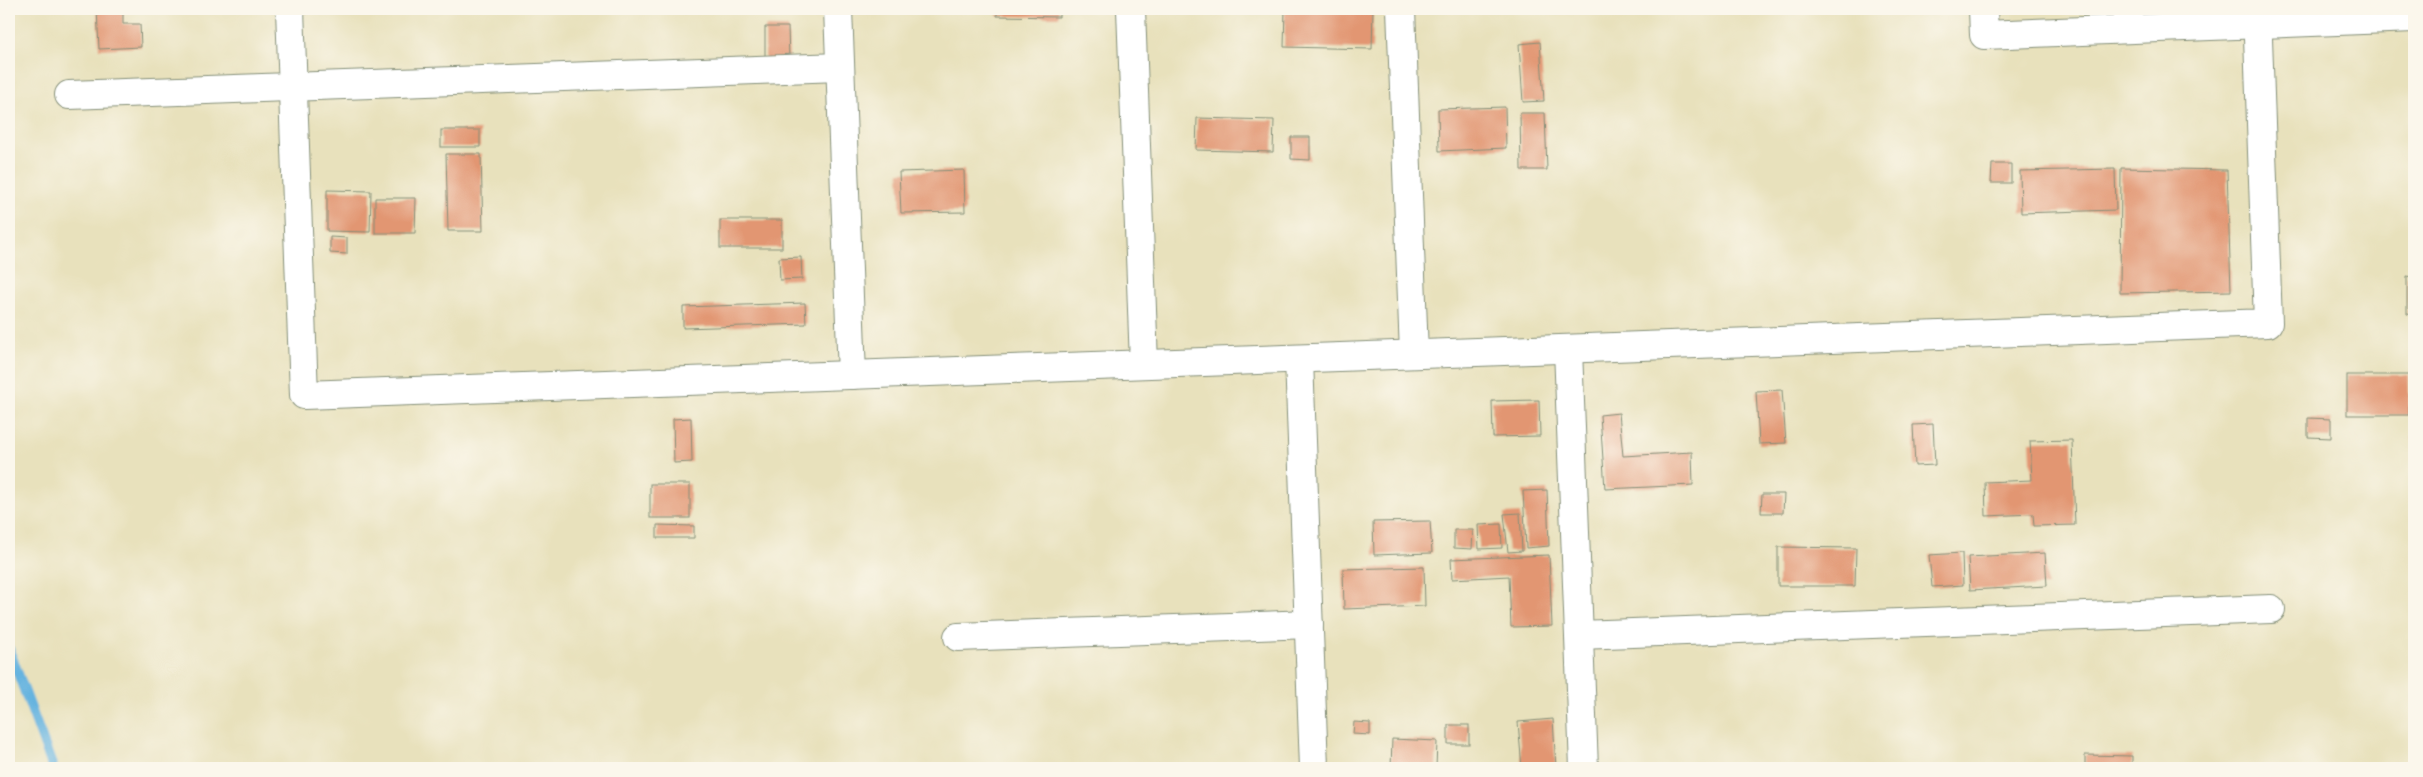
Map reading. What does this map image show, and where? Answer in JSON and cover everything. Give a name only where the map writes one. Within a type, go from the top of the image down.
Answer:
[{"type":"street","points":[[290,9],[304,395],[2268,323],[2257,16]]},
{"type":"street","points":[[838,9],[852,375]]},
{"type":"street","points":[[1131,9],[1144,364]]},
{"type":"street","points":[[1401,9],[1414,354]]},
{"type":"street","points":[[1983,9],[1984,35],[2257,16],[2414,18]]},
{"type":"street","points":[[69,95],[840,67]]},
{"type":"street","points":[[1568,349],[1584,768]]},
{"type":"street","points":[[1298,359],[1314,768]]},
{"type":"street","points":[[1579,635],[2271,609]]},
{"type":"street","points":[[958,637],[1309,624]]},
{"type":"building","points":[[97,9],[123,9],[123,24],[140,24],[141,47],[99,49]]},
{"type":"building","points":[[997,9],[1059,9],[1059,17],[997,16]]},
{"type":"building","points":[[1285,9],[1373,9],[1372,49],[1284,47]]},
{"type":"building","points":[[765,27],[788,27],[789,59],[765,59]]},
{"type":"building","points":[[1540,42],[1544,101],[1523,102],[1519,44]]},
{"type":"building","points":[[1505,107],[1506,148],[1439,151],[1438,109]]},
{"type":"building","points":[[1520,113],[1545,113],[1547,170],[1521,170]]},
{"type":"building","points":[[1197,118],[1274,120],[1273,152],[1196,150]]},
{"type":"building","points":[[441,130],[480,130],[480,147],[441,147]]},
{"type":"building","points":[[1291,137],[1310,137],[1310,160],[1291,159]]},
{"type":"building","points":[[446,154],[481,154],[483,231],[448,231]]},
{"type":"building","points":[[1992,164],[2011,164],[2011,183],[1991,183]]},
{"type":"building","points":[[2121,168],[2227,170],[2231,291],[2120,293]]},
{"type":"building","points":[[2115,169],[2116,210],[2021,213],[2020,171]]},
{"type":"building","points":[[964,170],[965,212],[901,213],[899,172]]},
{"type":"building","points":[[327,190],[371,191],[370,232],[327,231]]},
{"type":"building","points":[[375,198],[416,198],[415,233],[375,233]]},
{"type":"building","points":[[720,220],[782,220],[782,248],[720,248]]},
{"type":"building","points":[[330,237],[347,238],[347,254],[330,253]]},
{"type":"building","points":[[801,257],[802,279],[780,280],[779,258]]},
{"type":"building","points":[[2407,276],[2414,277],[2414,315],[2407,314]]},
{"type":"building","points":[[805,303],[806,324],[683,328],[683,307]]},
{"type":"building","points":[[2347,375],[2409,375],[2409,415],[2347,415]]},
{"type":"building","points":[[1782,390],[1786,443],[1759,444],[1756,391]]},
{"type":"building","points":[[1539,400],[1540,436],[1493,437],[1492,401]]},
{"type":"building","points":[[1619,413],[1623,456],[1692,452],[1693,485],[1605,489],[1600,415]]},
{"type":"building","points":[[691,418],[692,462],[674,463],[673,419]]},
{"type":"building","points":[[2308,418],[2331,419],[2331,438],[2308,437]]},
{"type":"building","points":[[2412,420],[2414,420],[2414,439],[2412,439]]},
{"type":"building","points":[[1933,424],[1935,465],[1915,466],[1913,425]]},
{"type":"building","points":[[2072,440],[2075,525],[2034,526],[2033,514],[1986,516],[1985,482],[2032,480],[2030,441]]},
{"type":"building","points":[[650,484],[690,484],[690,518],[650,518]]},
{"type":"building","points":[[1547,490],[1549,546],[1526,548],[1523,491]]},
{"type":"building","points":[[1762,494],[1784,494],[1783,513],[1761,513]]},
{"type":"building","points":[[1520,513],[1522,551],[1508,552],[1504,514]]},
{"type":"building","points":[[1430,521],[1432,553],[1374,555],[1373,522]]},
{"type":"building","points":[[1501,524],[1502,548],[1479,549],[1478,525]]},
{"type":"building","points":[[657,525],[694,526],[694,538],[657,538]]},
{"type":"building","points":[[1454,530],[1473,530],[1472,549],[1454,548]]},
{"type":"building","points":[[1778,547],[1856,548],[1855,586],[1778,586]]},
{"type":"building","points":[[1962,553],[1963,585],[1932,587],[1929,555]]},
{"type":"building","points":[[2045,553],[2047,586],[1970,590],[1968,557]]},
{"type":"building","points":[[1549,555],[1552,626],[1511,627],[1509,576],[1452,579],[1451,559]]},
{"type":"building","points":[[1424,567],[1425,606],[1344,609],[1343,569]]},
{"type":"building","points":[[1553,719],[1556,768],[1522,768],[1518,722]]},
{"type":"building","points":[[1354,722],[1370,723],[1370,735],[1353,734]]},
{"type":"building","points":[[1448,725],[1469,725],[1469,744],[1448,744]]},
{"type":"building","points":[[1392,739],[1437,741],[1436,768],[1391,768]]},
{"type":"building","points":[[2085,755],[2132,756],[2132,768],[2085,768]]},
{"type":"waterway","points":[[9,649],[53,768]]}]
